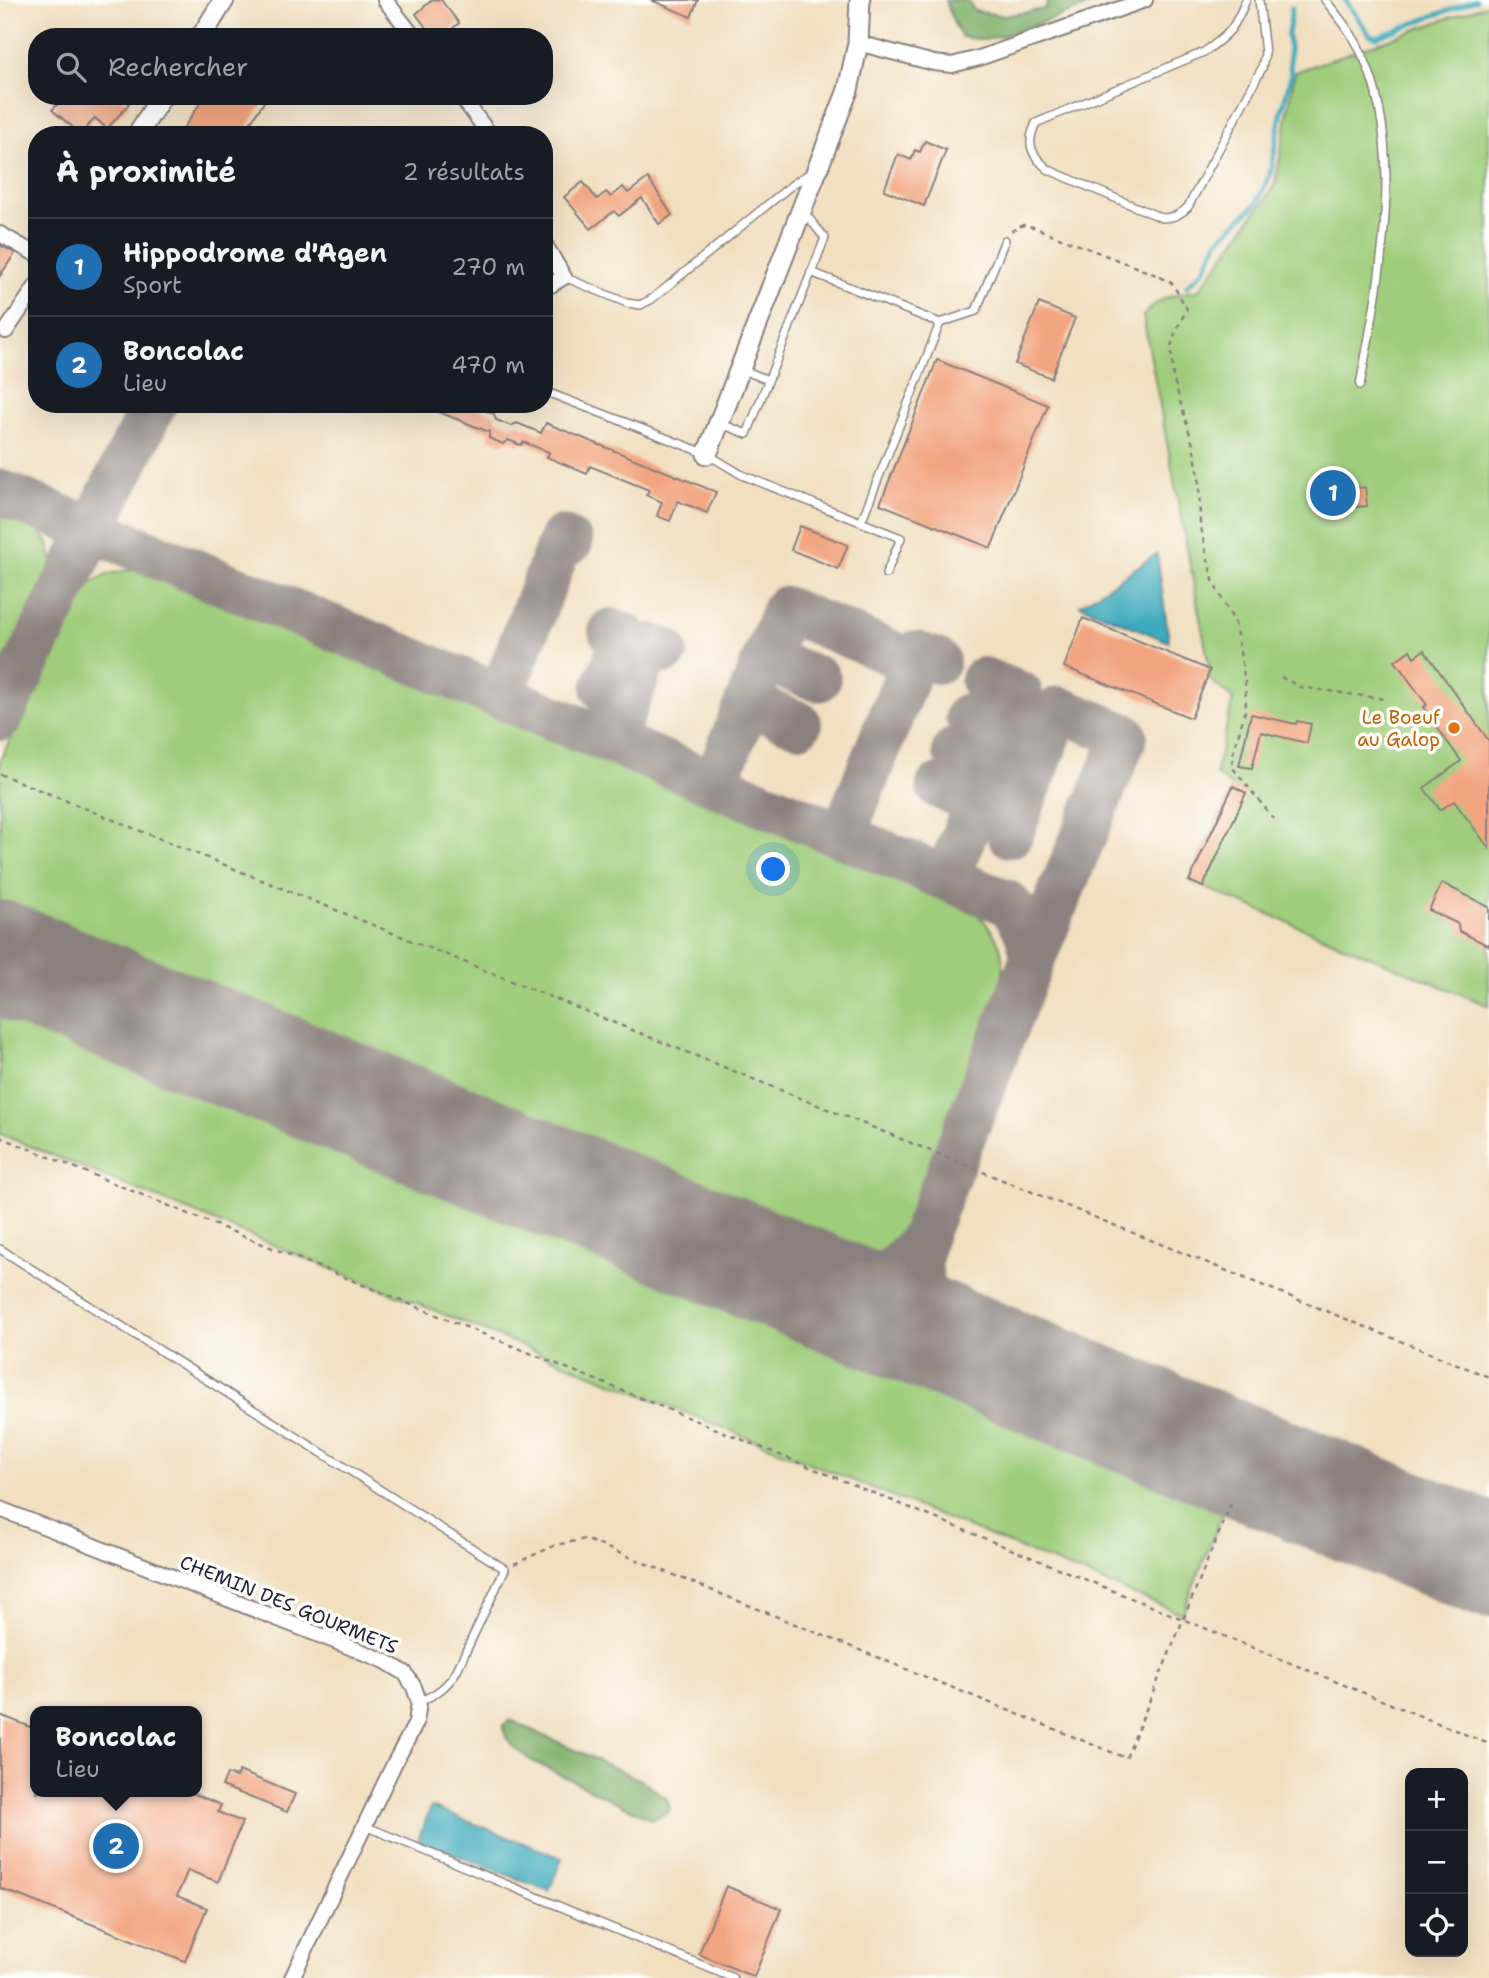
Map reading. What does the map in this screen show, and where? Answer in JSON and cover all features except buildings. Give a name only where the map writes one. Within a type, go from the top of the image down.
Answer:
[{"type":"street","points":[[207,28],[225,0]]},
{"type":"street","points":[[385,0],[407,28]]},
{"type":"street","points":[[706,454],[848,90],[858,43],[860,0]]},
{"type":"street","points":[[858,43],[934,63],[952,65],[1145,0]]},
{"type":"street","points":[[143,126],[156,105]]},
{"type":"street","points":[[468,105],[483,126]]},
{"type":"street","points":[[0,234],[28,250]]},
{"type":"street","points":[[553,258],[564,277],[553,284]]},
{"type":"street","points":[[6,331],[28,298]]},
{"type":"street","name":"CHEMIN DES GOURMETS","points":[[0,1508],[385,1661],[405,1673],[419,1702]]},
{"type":"street","points":[[292,1978],[416,1723],[419,1702]]},
{"type":"lane","points":[[1246,0],[1235,26],[1226,37],[1204,52],[1036,123],[1032,131],[1031,147],[1036,159],[1049,170],[1162,218],[1171,218],[1182,213],[1188,207],[1262,68],[1265,53],[1259,0]]},
{"type":"lane","points":[[1325,0],[1359,47],[1372,81],[1382,126],[1385,179],[1383,238],[1375,311],[1360,385]]},
{"type":"lane","points":[[564,277],[627,303],[640,305],[652,299],[793,184],[819,168]]},
{"type":"lane","points":[[719,423],[747,434],[825,237],[802,210]]},
{"type":"lane","points":[[811,272],[940,323],[976,311],[1005,240]]},
{"type":"lane","points":[[861,522],[940,323]]},
{"type":"lane","points":[[740,369],[768,380]]},
{"type":"lane","points":[[553,394],[706,454],[742,475],[901,538],[886,574]]},
{"type":"lane","points":[[0,1249],[505,1569],[456,1672],[438,1693],[419,1702]]},
{"type":"lane","points":[[364,1826],[733,1978]]},
{"type":"path","points":[[1005,240],[1016,227],[1033,227],[1172,283],[1187,309],[1171,347],[1173,377],[1194,445],[1199,476],[1200,523],[1206,552],[1214,584],[1235,623],[1245,682],[1246,708],[1233,753],[1232,767],[1274,819]]},
{"type":"path","points":[[1281,677],[1300,687],[1384,699]]},
{"type":"path","points":[[0,774],[1489,1377]]},
{"type":"path","points":[[0,1137],[1489,1744]]},
{"type":"path","points":[[505,1569],[556,1545],[585,1539],[1126,1758],[1232,1501]]},
{"type":"green space","points":[[945,0],[967,0],[975,11],[1004,16],[1045,9],[1048,0],[1104,0],[1013,33],[985,40],[962,37]]},
{"type":"green space","points":[[1489,4],[1489,1006],[1189,881],[1233,787],[1217,775],[1216,771],[1233,699],[1207,677],[1210,670],[1143,316],[1161,300],[1199,290],[1275,185],[1295,72]]},
{"type":"green space","points":[[0,512],[28,524],[42,534],[47,541],[52,562],[0,672]]},
{"type":"green space","points":[[134,570],[146,572],[969,906],[995,935],[999,945],[1003,967],[1001,995],[902,1234],[882,1251],[866,1257],[840,1258],[0,915],[0,760],[86,587],[108,574]]},
{"type":"green space","points":[[0,997],[1229,1498],[1182,1614],[0,1134]]},
{"type":"green space","points":[[510,1720],[641,1780],[666,1798],[670,1808],[667,1814],[651,1819],[532,1761],[513,1747],[504,1732],[503,1726]]},
{"type":"water","points":[[1157,554],[1169,642],[1080,605]]},
{"type":"water","points":[[431,1807],[562,1858],[549,1891],[418,1840]]},
{"type":"waterway","points":[[1345,0],[1370,35],[1377,37],[1476,0]]},
{"type":"waterway","points":[[1187,286],[1203,271],[1218,240],[1256,204],[1270,175],[1291,76],[1288,34],[1292,8]]},
{"type":"taxiway","points":[[0,718],[150,413]]},
{"type":"taxiway","points":[[0,492],[1007,903],[1026,929],[1032,961]]},
{"type":"taxiway","points":[[501,696],[562,538],[570,542]]},
{"type":"taxiway","points":[[715,783],[785,609],[913,662]]},
{"type":"taxiway","points":[[604,689],[625,636],[611,631]]},
{"type":"taxiway","points":[[612,741],[649,646],[665,651]]},
{"type":"taxiway","points":[[843,835],[916,654],[937,661]]},
{"type":"taxiway","points":[[765,659],[818,679]]},
{"type":"taxiway","points":[[947,878],[1020,694],[983,680]]},
{"type":"taxiway","points":[[747,703],[799,724]]},
{"type":"taxiway","points":[[809,1287],[845,1287],[875,1279],[901,1263],[924,1235],[1032,961],[1125,736],[1059,709],[1010,835]]},
{"type":"taxiway","points":[[968,716],[1005,732]]},
{"type":"taxiway","points":[[955,750],[991,767]]},
{"type":"taxiway","points":[[939,786],[977,803]]},
{"type":"taxiway","points":[[924,1235],[920,1273],[929,1305],[949,1331],[978,1355]]},
{"type":"runway","points":[[0,957],[1489,1561]]},
{"type":"place","name":"Hippodrome d'Agen","points":[[1333,493]]},
{"type":"place","name":"Le Boeuf au Galop","points":[[1454,728]]},
{"type":"place","name":"Boncolac","points":[[116,1846]]}]
